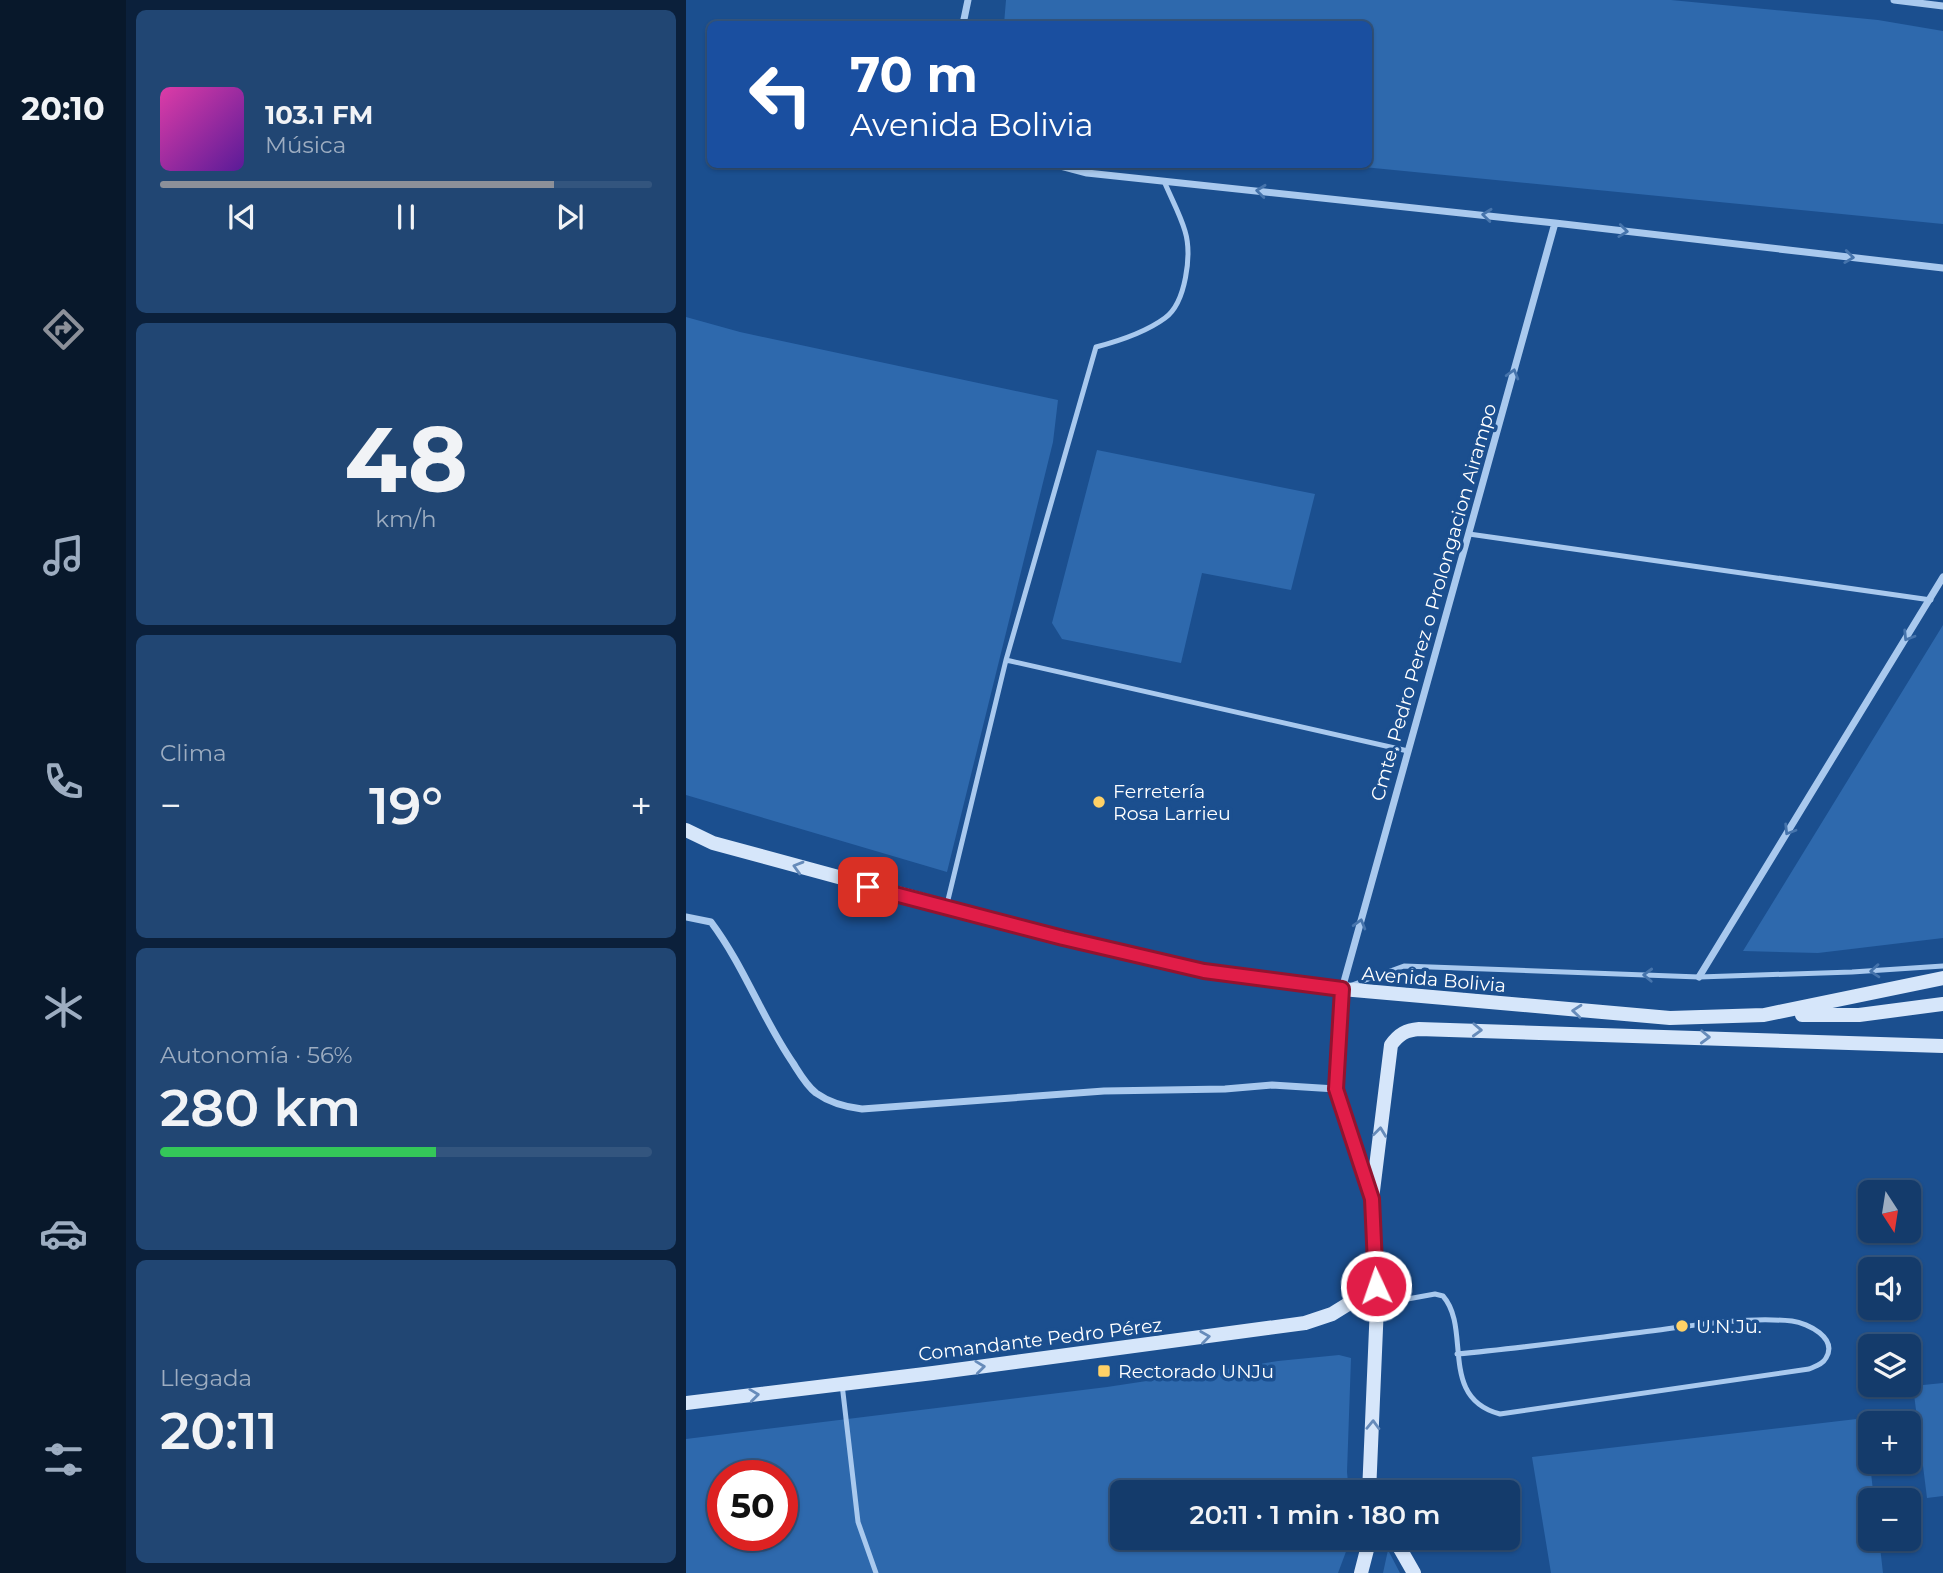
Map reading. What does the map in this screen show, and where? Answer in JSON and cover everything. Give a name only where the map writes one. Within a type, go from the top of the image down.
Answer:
[{"type":"main road","name":"Avenida Bolivia","points":[[686,830],[713,843],[946,908],[1204,971],[1342,989],[1670,1018],[1764,1016],[1943,978]]},
{"type":"main road","points":[[1342,989],[1336,1089],[1372,1199]]},
{"type":"main road","points":[[1764,1016],[1859,1015],[1943,1004]]},
{"type":"main road","points":[[1370,1480],[1377,1305],[1372,1199],[1391,1045],[1398,1036],[1409,1030],[1943,1046]]},
{"type":"main road","name":"Comandante Pedro Pérez","points":[[686,1403],[1305,1323],[1332,1314],[1353,1301],[1374,1266]]},
{"type":"main road","points":[[1361,1573],[1367,1550]]},
{"type":"main road","points":[[1401,1550],[1414,1573]]},
{"type":"street","points":[[964,21],[968,0]]},
{"type":"street","points":[[1894,0],[1943,6]]},
{"type":"street","points":[[1069,168],[1087,173],[1943,268]]},
{"type":"street","name":"Cmte. Pedro Perez o Prolongacion Airampo","points":[[1342,989],[1555,223]]},
{"type":"street","points":[[1699,977],[1943,577]]},
{"type":"street","points":[[686,917],[711,922],[726,942],[775,1038],[806,1083],[824,1098],[841,1106],[862,1109],[1104,1091],[1225,1089],[1272,1085],[1336,1089]]},
{"type":"lane","points":[[946,908],[1006,660],[1096,347],[1116,342],[1166,317],[1173,310],[1184,284],[1188,263],[1186,233],[1164,181]]},
{"type":"lane","points":[[1469,534],[1931,600]]},
{"type":"lane","points":[[1006,660],[1408,751]]},
{"type":"lane","points":[[1342,989],[1404,966],[1699,977],[1943,966]]},
{"type":"lane","points":[[1377,1305],[1436,1294],[1443,1296],[1453,1315],[1457,1354],[1462,1377],[1472,1397],[1486,1410],[1500,1413],[1809,1369],[1825,1360],[1829,1353],[1828,1345],[1819,1331],[1809,1325],[1778,1321],[1689,1326],[1457,1354]]},
{"type":"lane","points":[[842,1384],[858,1522],[876,1573]]},
{"type":"shaded area","points":[[1006,0],[1671,0],[1878,20],[1943,31],[1943,224],[1372,168],[1372,21],[1004,21]]},
{"type":"shaded area","points":[[686,317],[740,332],[1058,400],[1053,442],[947,872],[686,795]]},
{"type":"shaded area","points":[[1097,450],[1315,494],[1291,590],[1202,573],[1181,663],[1062,639],[1052,623]]},
{"type":"shaded area","points":[[1943,625],[1943,938],[1818,953],[1743,951]]},
{"type":"shaded area","points":[[1339,1355],[1351,1358],[1348,1480],[1110,1480],[1110,1550],[1347,1550],[1338,1573],[686,1573],[686,1439],[1107,1387],[1278,1361]]},
{"type":"shaded area","points":[[1943,1383],[1943,1496],[1927,1498],[1921,1450],[1921,1411],[1916,1411],[1914,1397],[1921,1397],[1921,1385]]},
{"type":"shaded area","points":[[1858,1419],[1858,1474],[1871,1474],[1873,1488],[1858,1488],[1858,1551],[1880,1551],[1883,1573],[1551,1573],[1532,1457]]},
{"type":"shaded area","points":[[1388,1550],[1400,1573],[1383,1573]]},
{"type":"place","name":"Ferretería Rosa Larrieu","points":[[1099,802]]},
{"type":"place","name":"U.N.Ju.","points":[[1682,1326]]},
{"type":"place","name":"Rectorado UNJu","points":[[1104,1371]]},
{"type":"route","points":[[868,887],[1063,938],[1204,971],[1342,989],[1336,1089],[1372,1199],[1376,1286]]}]
